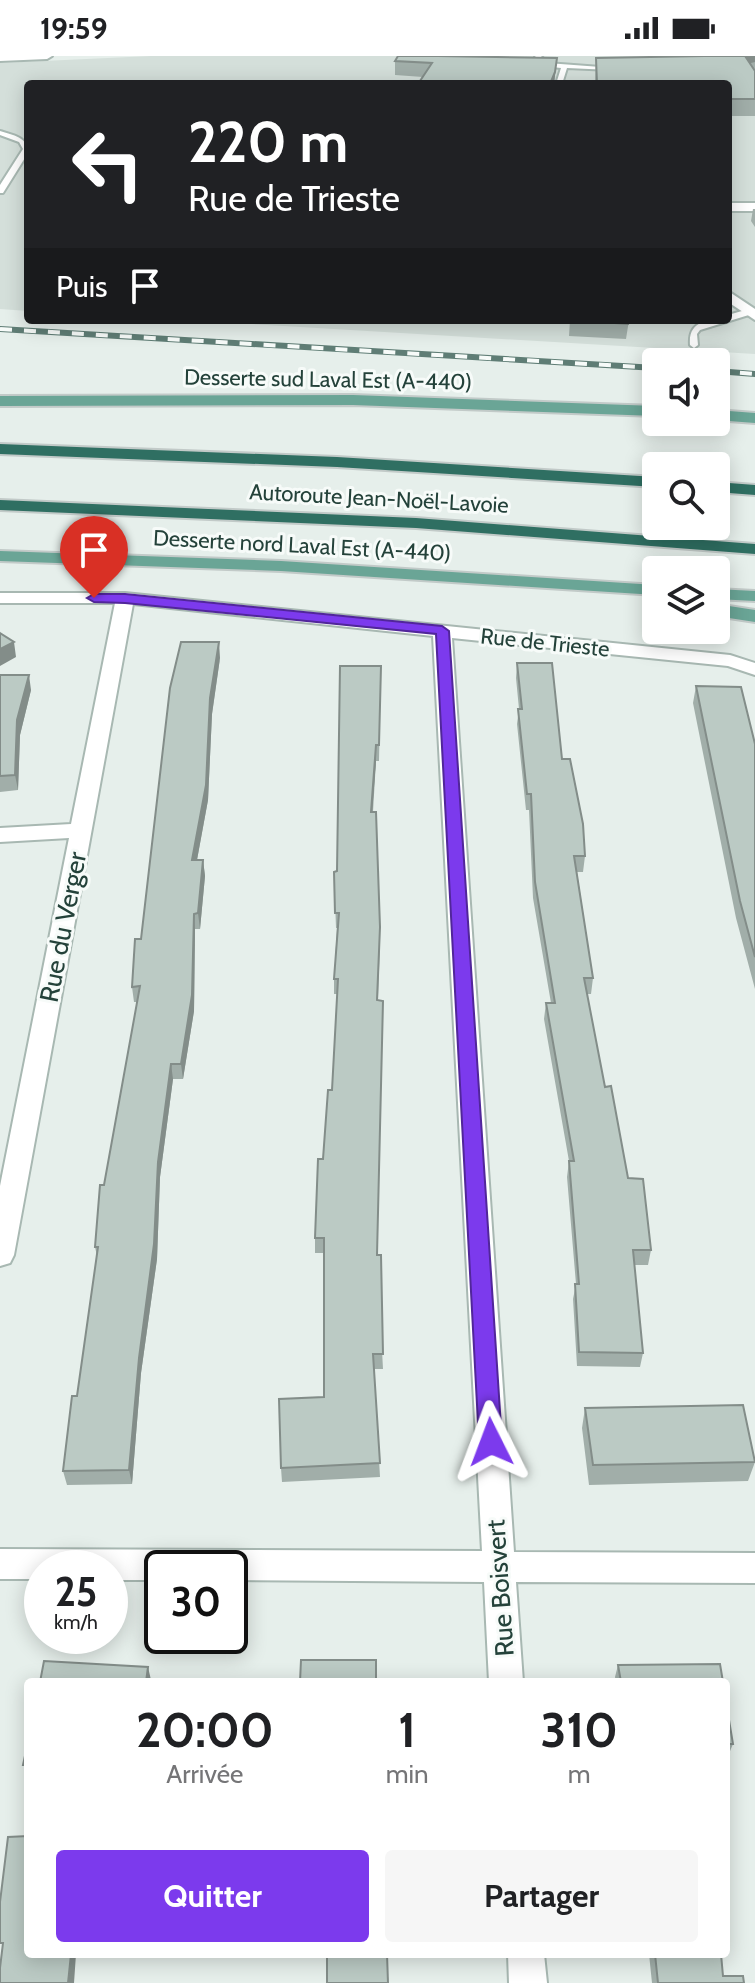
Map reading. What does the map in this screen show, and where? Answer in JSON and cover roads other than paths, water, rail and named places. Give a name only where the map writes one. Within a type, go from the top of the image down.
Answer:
[{"type":"highway","name":"Autoroute Jean-Noël-Lavoie","points":[[0,449],[323,461],[642,481]]},
{"type":"highway","points":[[730,488],[755,490]]},
{"type":"highway","name":"Autoroute Jean-Noël-Lavoie","points":[[0,505],[429,524],[755,549]]},
{"type":"highway","points":[[0,512],[107,509]]},
{"type":"main road","name":"Desserte sud Laval Est (A-440)","points":[[0,401],[328,399],[642,410]]},
{"type":"main road","points":[[730,416],[755,418]]},
{"type":"main road","name":"Desserte nord Laval Est (A-440)","points":[[0,556],[281,566],[506,581]]},
{"type":"main road","points":[[506,581],[642,589]]},
{"type":"main road","points":[[506,581],[642,600]]},
{"type":"main road","points":[[730,595],[755,596]]},
{"type":"main road","points":[[730,612],[755,616]]},
{"type":"street","points":[[0,58],[47,56]]},
{"type":"street","points":[[732,207],[755,207]]},
{"type":"street","points":[[732,298],[752,314]]},
{"type":"street","name":"Rue de Trieste","points":[[0,598],[125,598],[730,661],[755,669]]},
{"type":"street","name":"Rue du Verger","points":[[0,1255],[125,598]]},
{"type":"street","name":"Rue Boisvert","points":[[442,631],[506,1678]]},
{"type":"street","points":[[0,835],[81,830]]},
{"type":"street","points":[[0,1564],[755,1568]]},
{"type":"street","points":[[526,1958],[528,1983]]},
{"type":"lane","points":[[538,56],[545,65],[564,68],[616,68]]},
{"type":"lane","points":[[560,80],[564,68]]},
{"type":"lane","points":[[0,133],[24,144]]},
{"type":"lane","points":[[0,191],[24,158]]},
{"type":"lane","points":[[732,317],[752,314]]},
{"type":"lane","points":[[694,345],[693,334],[697,328],[710,324]]},
{"type":"railway","points":[[0,329],[642,367]]},
{"type":"railway","points":[[730,372],[755,374]]}]
